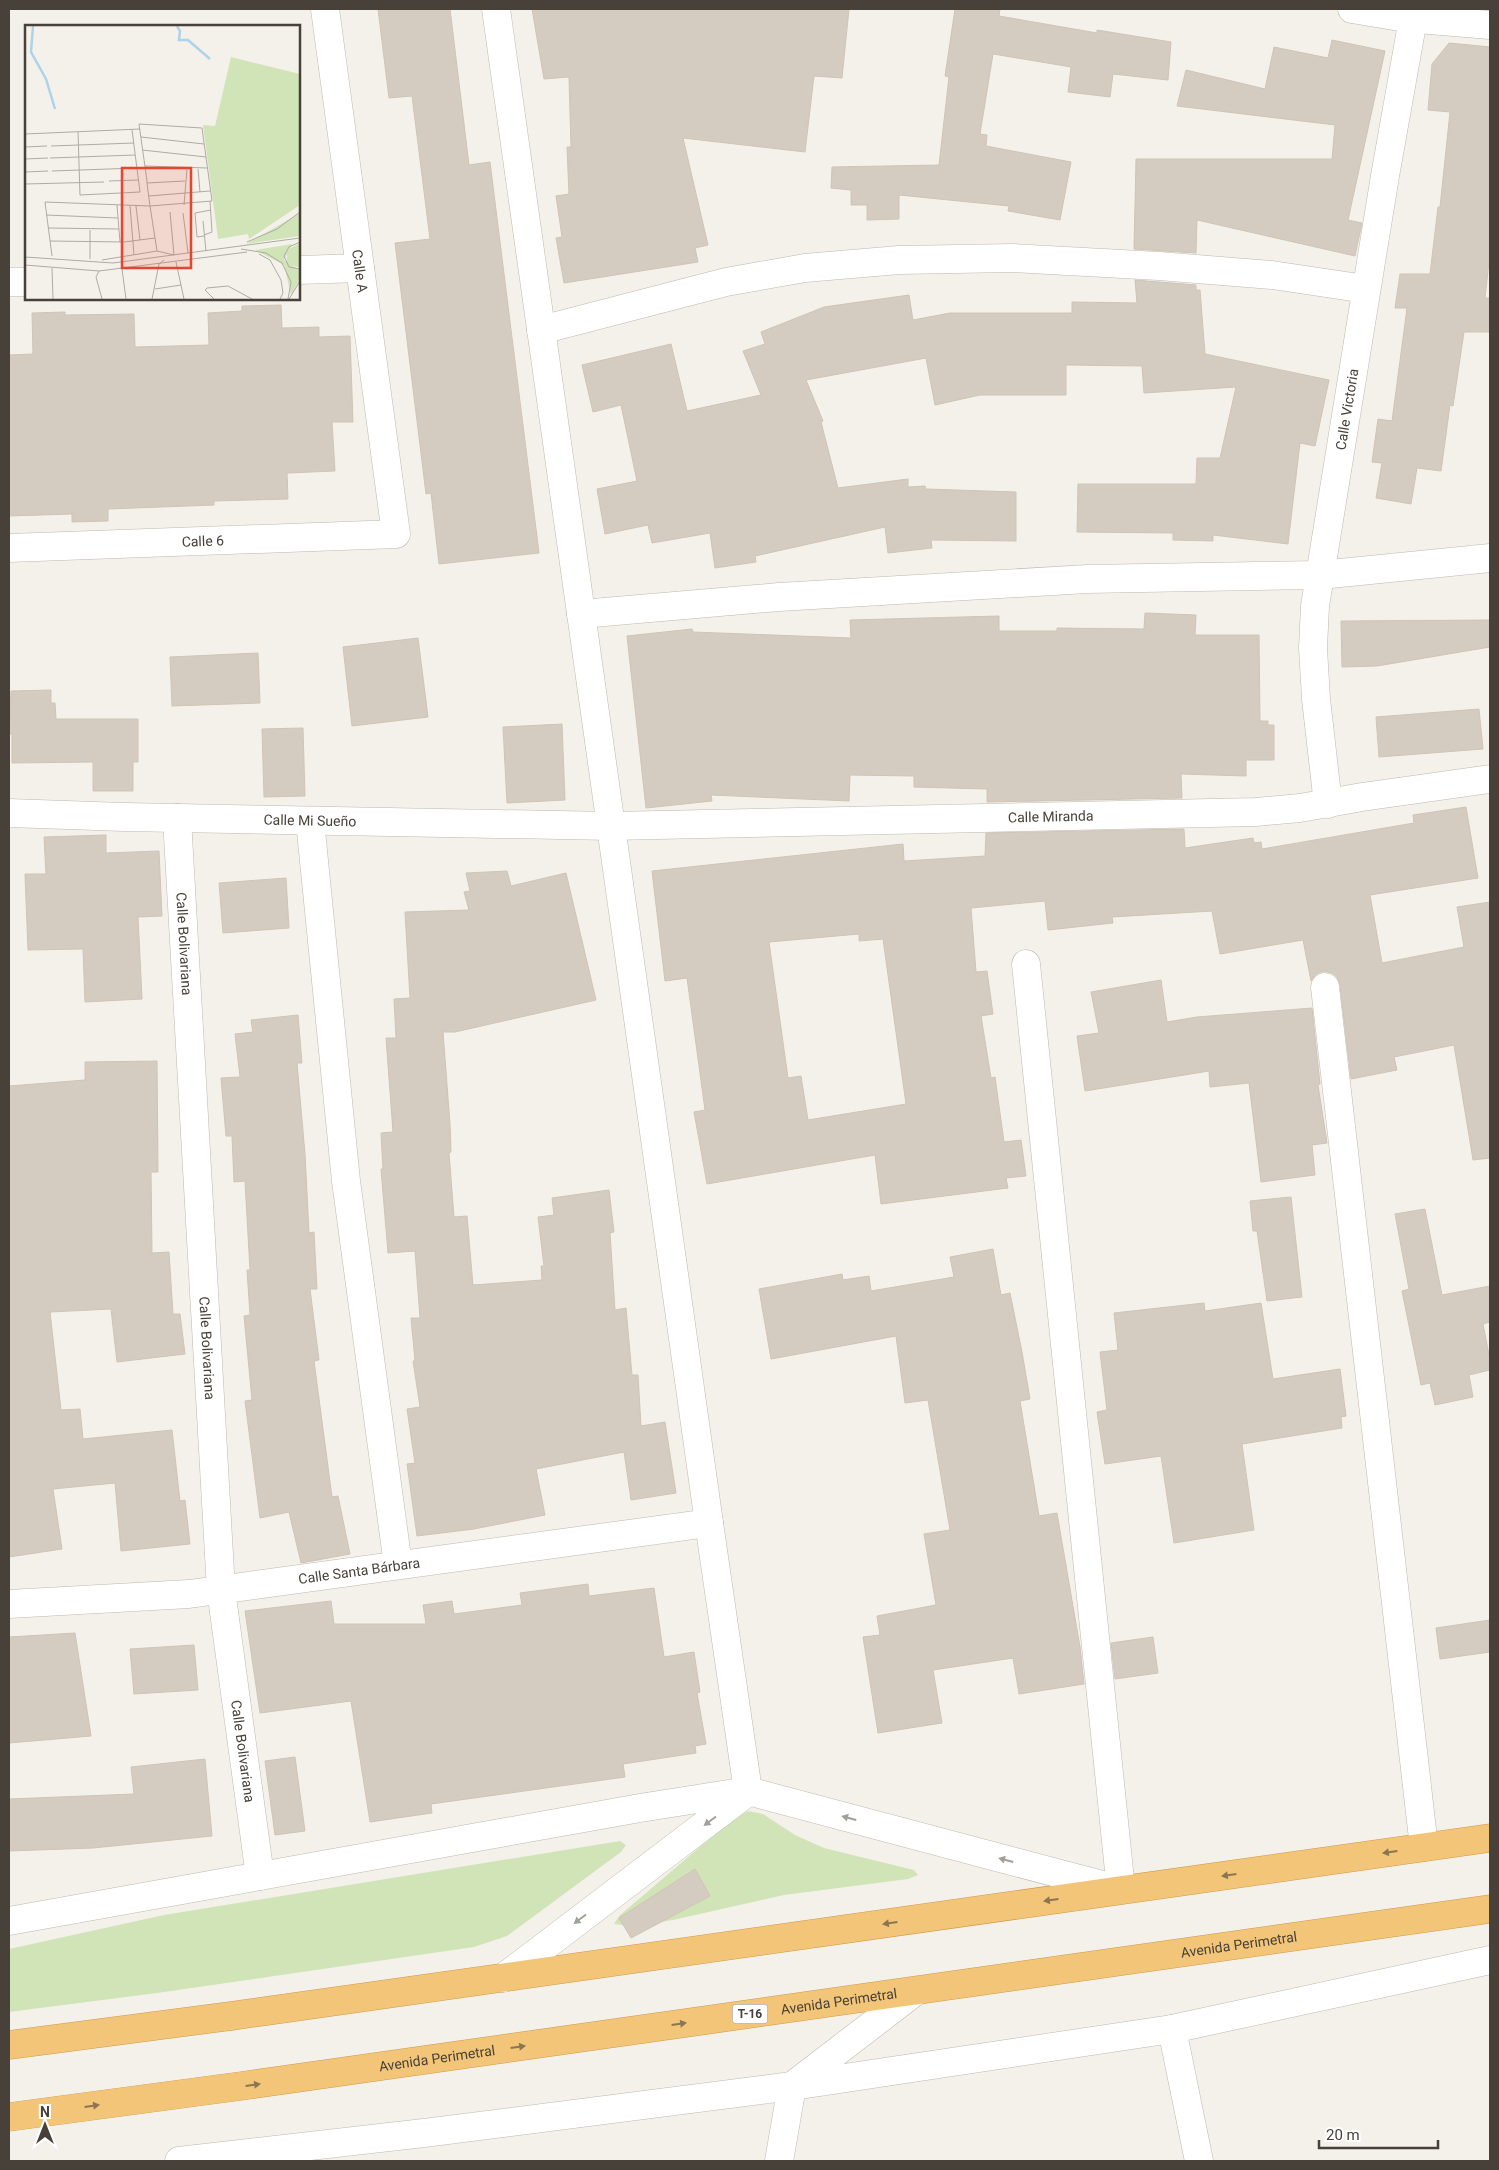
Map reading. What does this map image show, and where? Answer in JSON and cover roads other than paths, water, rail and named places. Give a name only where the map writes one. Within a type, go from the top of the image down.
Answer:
[{"type":"highway","points":[[9,2045],[503,1978],[1490,1838]]},
{"type":"highway","name":"Avenida Perimetral","points":[[9,2117],[241,2086],[1490,1909]]},
{"type":"street","name":"Calle A","points":[[325,9],[396,534]]},
{"type":"street","points":[[496,9],[708,1523],[748,1791]]},
{"type":"street","points":[[1352,9],[1413,19],[1490,25]]},
{"type":"street","name":"Calle Victoria","points":[[1328,804],[1316,700],[1313,648],[1315,606],[1366,288],[1413,19]]},
{"type":"street","points":[[541,330],[726,282],[805,268],[899,260],[1013,258],[1159,266],[1272,275],[1366,288]]},
{"type":"street","points":[[300,270],[360,268]]},
{"type":"street","points":[[9,282],[25,282]]},
{"type":"street","name":"Calle 6","points":[[9,548],[396,534]]},
{"type":"street","points":[[581,614],[779,597],[1087,579],[1320,575],[1490,558]]},
{"type":"street","name":"Calle Miranda","points":[[610,826],[1256,812],[1328,804],[1490,779]]},
{"type":"street","name":"Calle Mi Sueño","points":[[9,813],[610,826]]},
{"type":"street","name":"Calle Bolivariana","points":[[178,818],[221,1590],[260,1876]]},
{"type":"street","points":[[310,821],[346,1181],[398,1565]]},
{"type":"street","points":[[9,1921],[630,1810],[748,1791],[1121,1890],[1026,964]]},
{"type":"street","points":[[1324,987],[1424,1847]]},
{"type":"street","name":"Calle Santa Bárbara","points":[[9,1604],[141,1597],[221,1590],[708,1523]]},
{"type":"street","points":[[503,1978],[748,1791]]},
{"type":"street","points":[[179,2161],[424,2133],[792,2086],[1172,2029],[1490,1960]]},
{"type":"street","points":[[779,2161],[792,2086],[916,1991]]},
{"type":"street","points":[[1172,2029],[1199,2161]]}]
